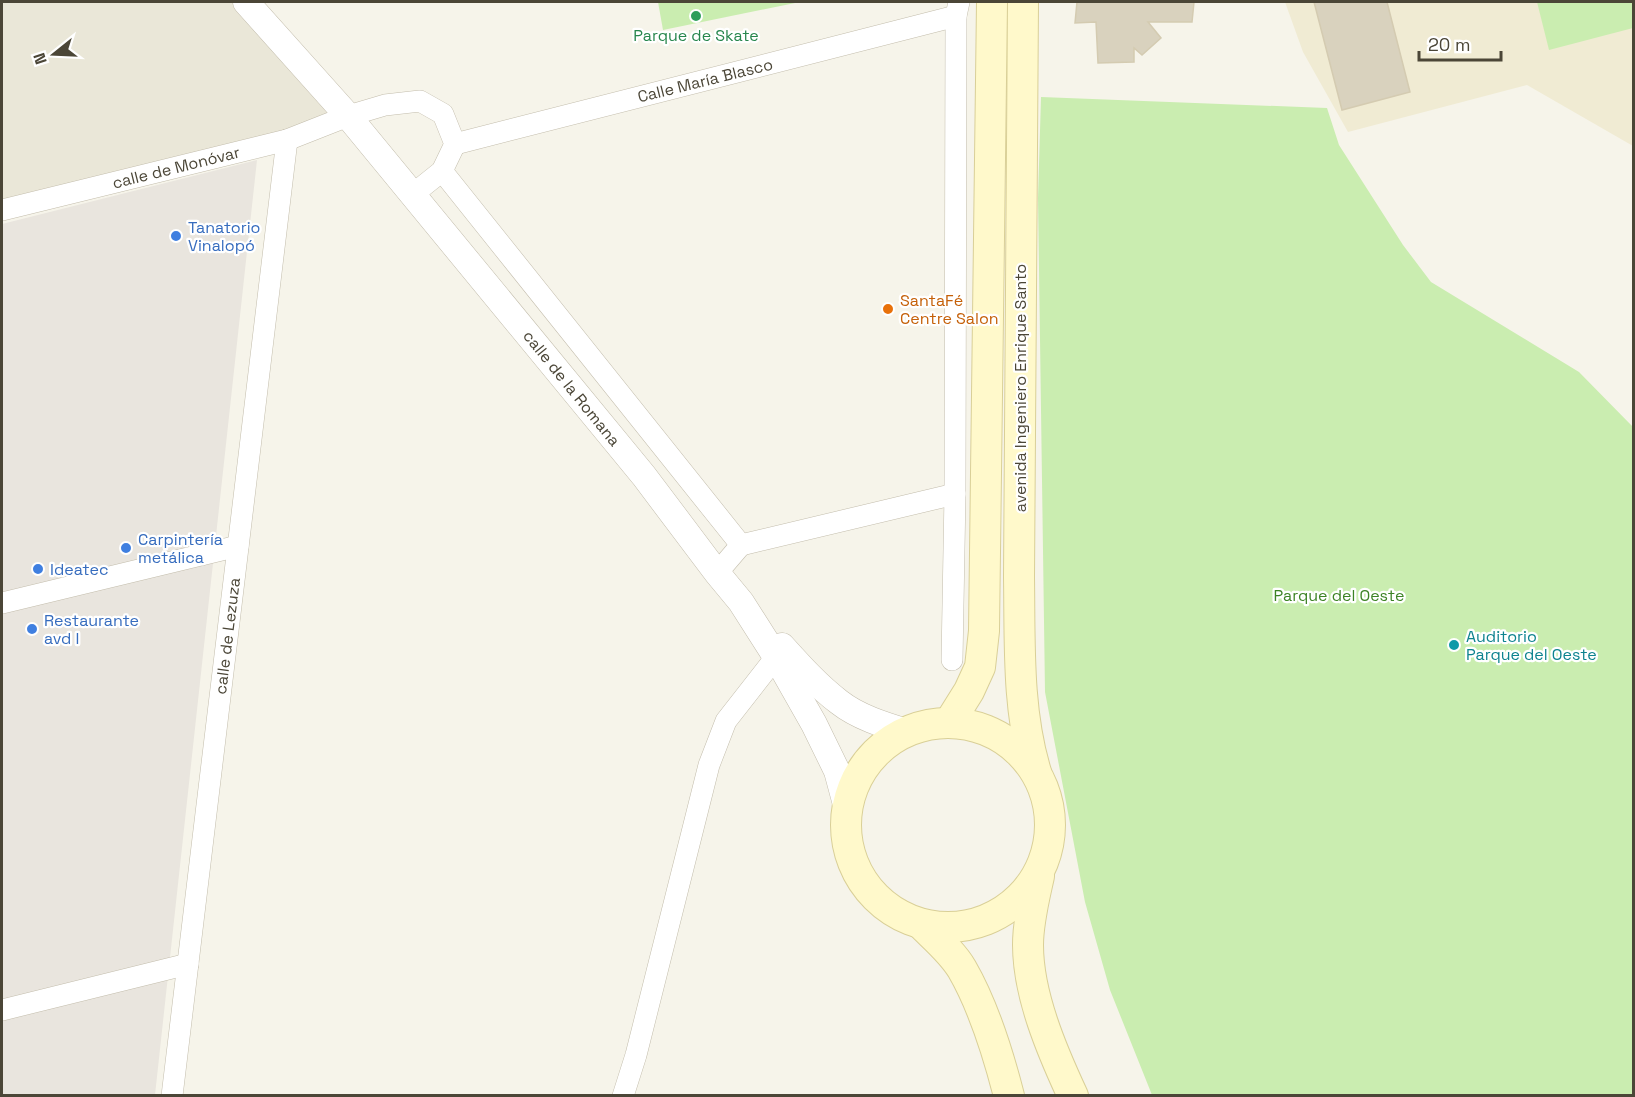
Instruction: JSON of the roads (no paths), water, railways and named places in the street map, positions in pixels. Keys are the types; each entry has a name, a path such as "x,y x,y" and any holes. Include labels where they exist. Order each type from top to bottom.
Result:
{"main road":[{"name":"avenida Ingeniero Enrique Santo","path":"949,723 969,691 980,667 984,631 992,2"},
{"name":"avenida Ingeniero Enrique Santo","path":"1023,2 1020,664 1027,746 1036,772"},
{"path":"1042,866 1030,887 1013,905 992,918 961,927 945,928 921,924 894,912 871,893 854,867 846,838 847,808 854,784 867,762 885,744 907,732 927,725 949,723 974,726 998,736 1019,752 1036,772 1048,802 1050,834 1042,866 1031,910 1029,956 1035,997 1056,1059 1073,1095"},
{"path":"921,924 962,968 986,1022 1009,1095"}],"street":[{"name":"calle de la Romana","path":"246,2 348,116 644,476 741,602 814,724 837,771 847,808"},
{"name":"Calle María Blasco","path":"455,144 957,9"},
{"path":"952,660 957,9"},
{"name":"calle de Monóvar","path":"2,210 286,140 348,116 385,105 420,101 443,114 455,144"},
{"name":"calle de Lezuza","path":"172,1095 286,140"},
{"path":"412,195 442,171 455,144"},
{"path":"442,171 741,544"},
{"path":"717,573 741,544 955,494"},
{"path":"2,603 238,546"},
{"path":"741,602 807,673 840,703 879,723 907,732"},
{"path":"623,1095 639,1043 709,765 726,721 776,657"},
{"path":"2,1010 188,964"}],"place":[{"name":"Parque de Skate","path":"696,16"},
{"name":"Tanatorio Vinalopó","path":"176,236"},
{"name":"SantaFé Centre Salon","path":"888,309"},
{"name":"Carpintería metálica","path":"126,548"},
{"name":"Ideatec","path":"38,569"},
{"name":"Restaurante avd I","path":"32,629"},
{"name":"Auditorio Parque del Oeste","path":"1454,645"}],"park label":[{"name":"Parque del Oeste","path":"1339,595"}]}
